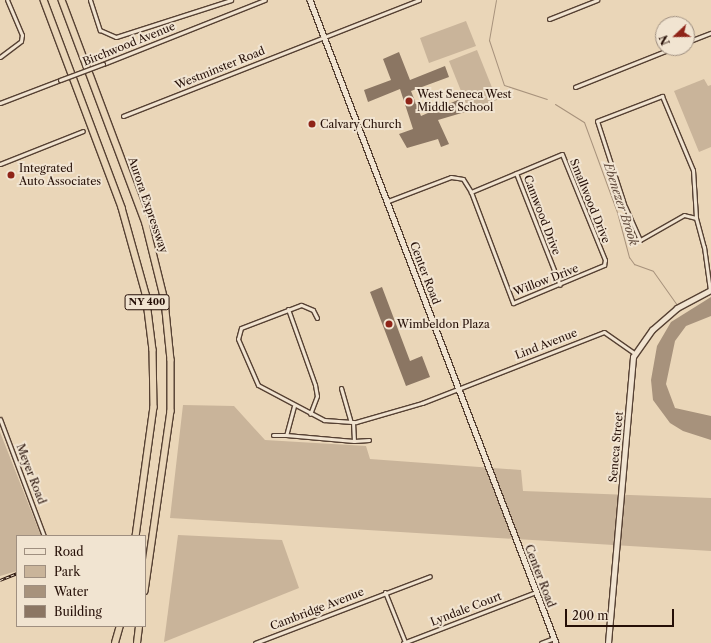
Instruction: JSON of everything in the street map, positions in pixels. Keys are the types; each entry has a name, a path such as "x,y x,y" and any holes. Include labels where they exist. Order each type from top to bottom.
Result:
{"highway":[{"name":"NY 400","path":"44,0 122,208 146,294 153,350 154,407 142,504 136,535"},
{"name":"Aurora Expressway","path":"62,0 146,224 165,301 172,387 169,433 146,585"},
{"path":"115,643 121,627"},
{"path":"119,643 121,627"},
{"path":"137,643 139,627"}],"main road":[{"name":"Center Road","path":"310,0 555,640"},
{"name":"Seneca Street","path":"608,643 635,354 652,330 677,308 711,290"}],"street":[{"path":"0,57 21,41 22,35 7,0"},
{"path":"90,0 100,30 116,37 231,0"},
{"name":"Birchwood Avenue","path":"0,103 265,0"},
{"name":"Westminster Road","path":"123,116 419,0"},
{"path":"549,19 597,0"},
{"path":"695,39 711,33"},
{"path":"575,87 655,55"},
{"path":"696,218 684,215 640,240 623,200 597,121 662,96 694,170 696,218 704,247 711,290"},
{"path":"0,164 83,131"},
{"name":"Smallwood Drive","path":"516,173 562,154 604,260 604,265 597,270"},
{"path":"388,201 451,177 463,179 471,192 516,173"},
{"name":"Camwood Drive","path":"516,173 560,286"},
{"name":"Willow Drive","path":"471,192 513,303 560,286 597,270"},
{"path":"317,318 307,306 301,305 241,328 238,339 258,385 310,414 324,420 352,422 422,403 459,387"},
{"path":"288,309 315,385 317,396 310,414"},
{"name":"Lind Avenue","path":"459,387 604,332 635,354"},
{"path":"341,388 352,422 354,441"},
{"path":"286,435 294,406"},
{"name":"Meyer Road","path":"0,419 44,535"},
{"path":"273,435 354,441 369,440"},
{"name":"Cambridge Avenue","path":"255,643 430,576"},
{"path":"385,592 404,643"},
{"name":"Lyndale Court","path":"404,643 536,592"},
{"path":"541,643 555,640"}],"green space":[{"path":"466,21 476,46 429,63 420,38"},
{"path":"477,50 497,100 469,111 449,61"},
{"path":"704,79 708,86 711,85 711,147 699,152 674,91"},
{"path":"183,405 234,406 265,440 366,446 370,459 521,470 523,491 711,498 711,551 170,518"},
{"path":"0,432 41,535 16,535 16,571 0,576"},
{"path":"178,535 282,540 299,588 164,642"}],"water":[{"path":"711,297 711,316 686,326 675,341 666,384 675,408 711,416 711,440 683,431 670,423 653,400 651,380 657,346 671,322"}],"building":[{"name":"West Seneca West Middle School","path":"399,52 410,80 445,66 449,77 411,91 421,116 460,99 465,112 438,120 449,144 441,147 438,139 407,148 399,134 413,129 400,89 368,102 364,90 391,80 383,59"},
{"name":"Wimbeldon Plaza","path":"382,287 410,361 422,356 430,377 406,386 370,292"}],"waterway":[{"name":"Ebenezer Brook","path":"496,0 489,40 504,85 547,99"},
{"name":"Ebenezer Brook","path":"555,104 584,122 617,212 629,257 634,264 653,271 677,305"}],"railway":[{"path":"0,580 16,573"}],"place":[{"name":"West Seneca West Middle School","path":"409,101"},
{"name":"Calvary Church","path":"312,124"},
{"name":"Integrated Auto Associates","path":"11,175"},
{"name":"Wimbeldon Plaza","path":"389,324"}]}
